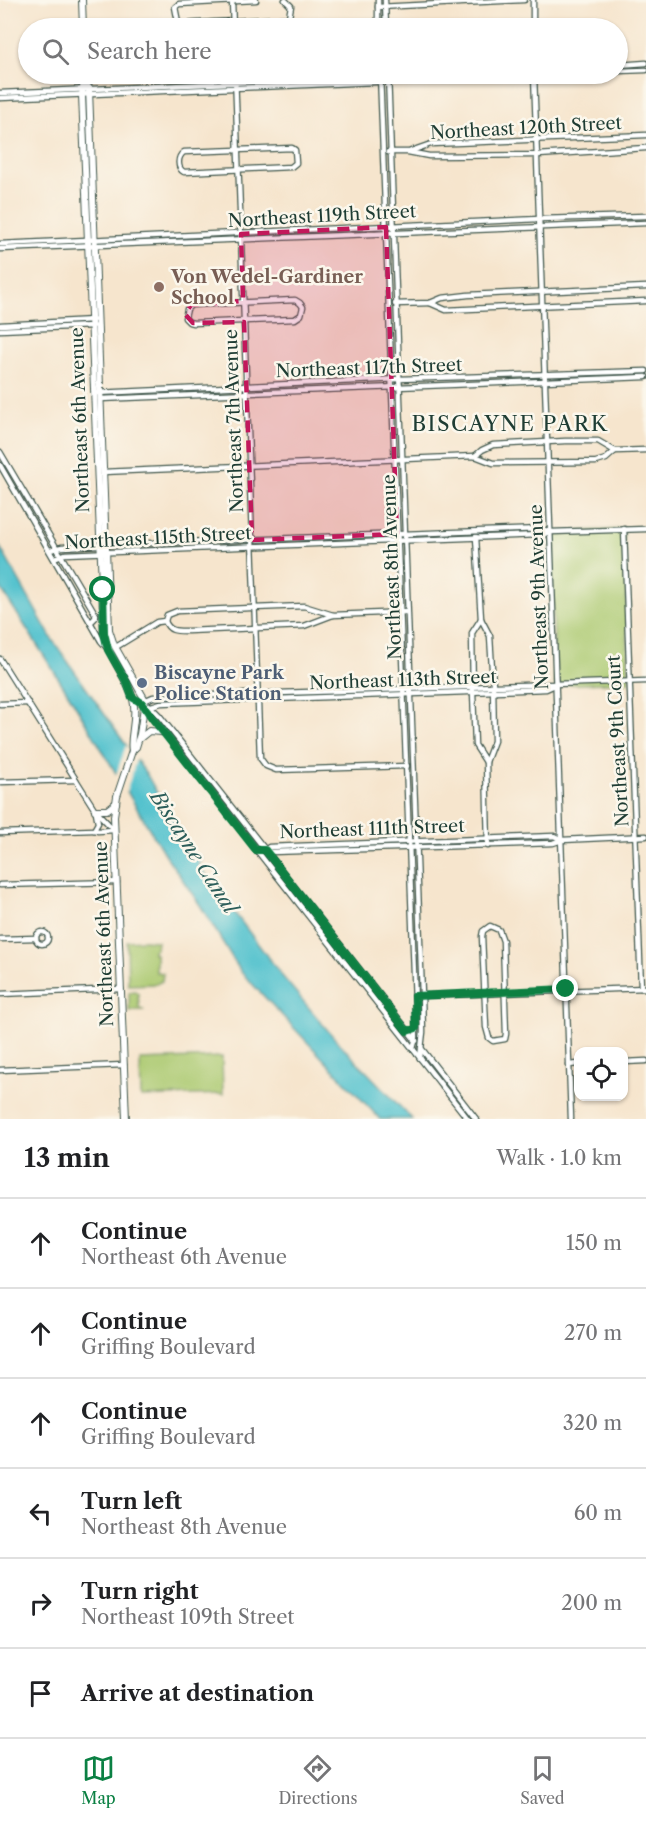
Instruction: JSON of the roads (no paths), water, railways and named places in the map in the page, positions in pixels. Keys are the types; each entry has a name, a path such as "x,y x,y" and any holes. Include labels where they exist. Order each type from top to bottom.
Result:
{"main road":[{"path":"82,0 83,18"},
{"name":"Northeast 6th Avenue","path":"85,84 103,549 104,633 108,649 132,697 135,716 132,751"},
{"name":"Northeast 6th Avenue","path":"103,549 110,635 116,647"},
{"path":"116,647 146,704"},
{"path":"132,697 146,704"},
{"path":"135,716 146,704"},
{"name":"Northeast 6th Avenue","path":"126,1119 114,830 116,802 120,786 132,751 139,739 146,704"},
{"path":"139,739 149,731 162,732"},
{"path":"95,810 107,810 116,802"}],"street":[{"path":"232,0 233,18"},
{"path":"176,18 175,7 179,4 256,0"},
{"path":"285,0 291,6 290,17 286,18"},
{"path":"378,0 378,18"},
{"path":"378,7 385,3 524,0"},
{"path":"533,0 534,18"},
{"path":"385,3 386,18"},
{"path":"628,64 646,63"},
{"path":"628,71 646,70"},
{"path":"0,98 253,84"},
{"name":"Northeast 8th Avenue","path":"380,84 415,996 416,1041 413,1049"},
{"name":"Northeast 8th Avenue","path":"388,84 422,995 420,1058"},
{"name":"Northeast 9th Avenue","path":"535,84 571,1119"},
{"name":"Northeast 7th Avenue","path":"235,85 260,754 266,766 281,770 406,766"},
{"path":"0,93 85,92"},
{"name":"Northeast 120th Street","path":"408,152 431,144 646,135"},
{"path":"292,148 295,150 296,163 291,167 239,171 184,172 180,168 180,156 184,152 238,149 292,148"},
{"name":"Northeast 120th Street","path":"384,152 408,152 429,156 538,155 646,148"},
{"name":"Northeast 119th Street","path":"386,230 394,226 646,216"},
{"name":"Northeast 119th Street","path":"0,249 386,230 395,233 646,223"},
{"name":"Northeast 119th Street","path":"0,244 91,243"},
{"path":"389,304 430,303 442,298 468,295 646,287"},
{"path":"295,300 303,307 301,315 295,319 244,322 194,323 189,322 185,314 186,309 191,305 295,300"},
{"path":"430,303 446,310 646,301"},
{"path":"0,325 94,323"},
{"path":"0,330 94,323"},
{"name":"Northeast 117th Street","path":"97,396 399,379 646,371"},
{"name":"Northeast 117th Street","path":"248,389 646,377"},
{"path":"475,456 493,445 598,441 615,451 646,450"},
{"path":"100,472 401,461 475,456 493,463 596,462 606,459 615,451"},
{"path":"0,452 96,615 91,622"},
{"path":"0,465 101,641 108,649"},
{"name":"Northeast 115th Street","path":"54,558 60,555 103,549 252,540 540,535 550,532 646,528"},
{"name":"Northeast 9th Court","path":"624,529 644,988"},
{"path":"476,535 481,619 490,636 493,688 494,741 486,762 488,846"},
{"name":"Northeast 115th Street","path":"50,550 56,548 252,547 397,538"},
{"path":"333,615 304,606 254,607 177,611 167,615 165,621 169,628 176,630 255,628 307,625 333,615 407,612"},
{"path":"481,619 472,633 473,689 475,745 486,762"},
{"path":"116,647 157,622 165,621"},
{"path":"0,659 95,810 114,830"},
{"name":"Northeast 113th Street","path":"146,704 153,697 493,688 546,689 555,685 646,681"},
{"name":"Northeast 113th Street","path":"146,704 258,696"},
{"path":"0,704 28,703"},
{"path":"159,715 160,707 164,703"},
{"path":"146,704 159,715 476,1119"},
{"path":"146,704 162,732 468,1119"},
{"path":"405,736 412,736"},
{"path":"406,766 413,766"},
{"path":"0,782 76,780"},
{"path":"207,789 213,784"},
{"path":"94,830 98,823 95,810"},
{"path":"0,833 114,830"},
{"name":"Northeast 111th Street","path":"265,850 269,847 554,836 562,840"},
{"name":"Northeast 111th Street","path":"265,850 271,852 488,846 646,836"},
{"path":"256,850 265,850"},
{"path":"0,885 117,882"},
{"path":"289,892 295,888"},
{"path":"493,926 499,930 502,937 505,992 506,1037 497,1041 491,1040 487,1033 484,993 483,933 485,928 493,926"},
{"path":"321,933 327,928"},
{"path":"0,939 36,938"},
{"path":"415,996 644,988"},
{"path":"0,994 121,989"},
{"path":"374,1000 379,995"},
{"path":"407,1031 416,1028"},
{"path":"628,1062 646,1061"},
{"path":"569,1065 574,1064"},
{"path":"0,1070 124,1065"}],"water":[{"path":"0,547 52,639 147,775 192,855 196,859 200,856 202,859 198,864 282,976 336,1040 412,1119 380,1119 241,972 200,905 162,850 71,698 0,587"}],"place":[{"name":"Von Wedel-Gardiner School","path":"159,287"},
{"name":"Biscayne Park Police Station","path":"142,683"}],"district":[{"name":"BISCAYNE PARK","path":"510,424"}],"water label":[{"name":"Biscayne Canal","path":"194,852"}]}
